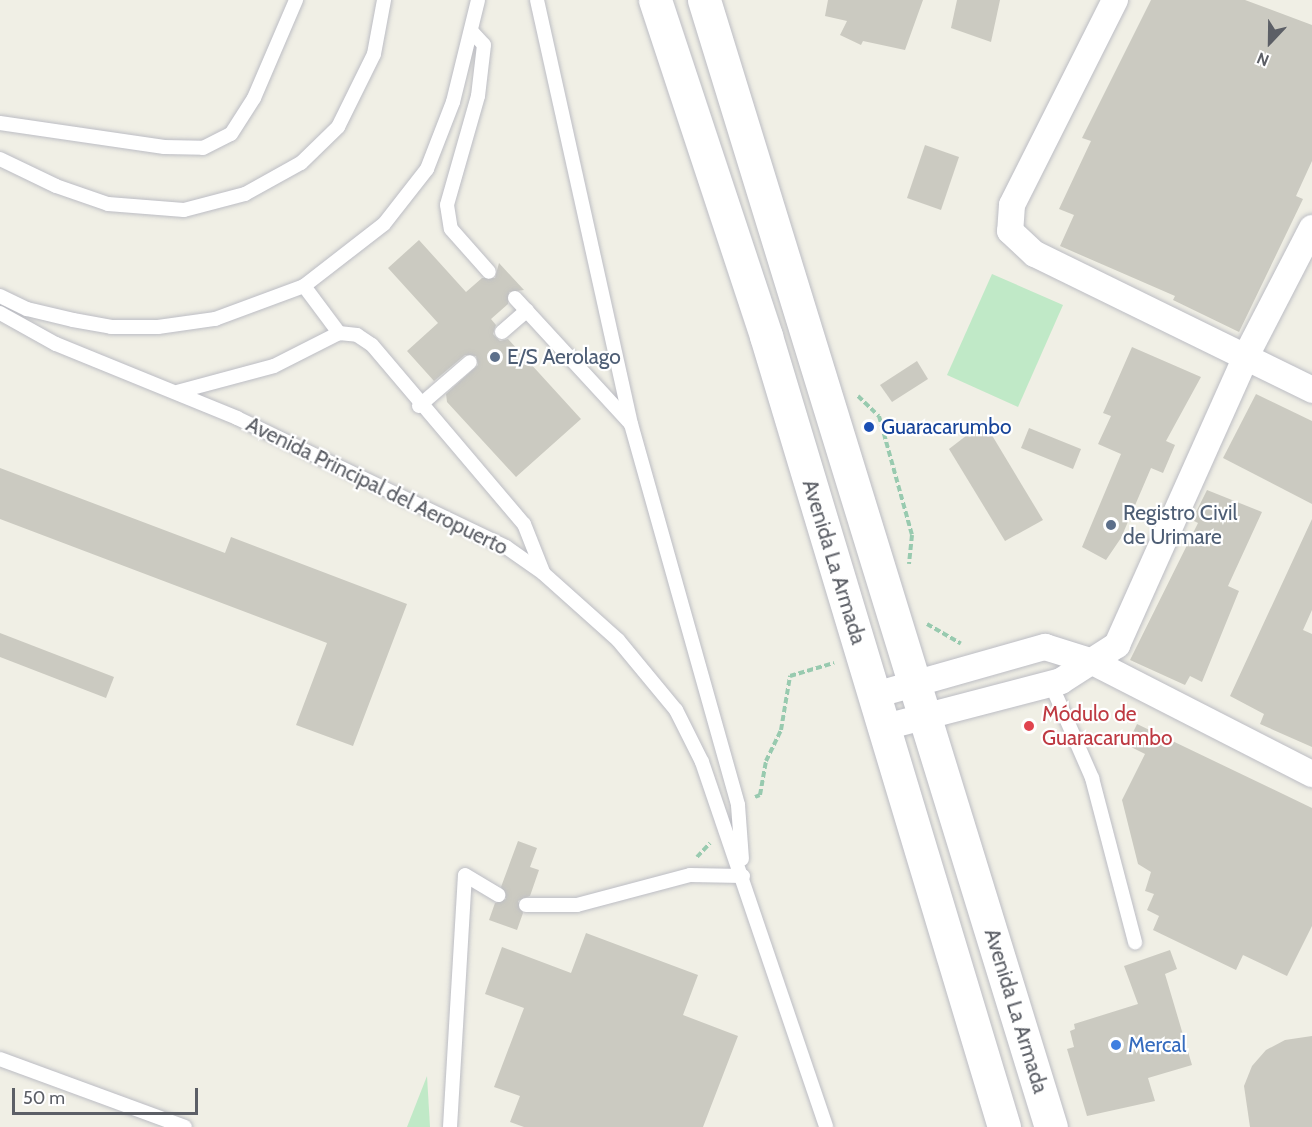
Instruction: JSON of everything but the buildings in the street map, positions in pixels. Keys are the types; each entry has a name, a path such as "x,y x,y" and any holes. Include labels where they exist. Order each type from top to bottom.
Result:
{"main road":[{"name":"Avenida La Armada","path":"655,0 766,336 1004,1127"},
{"name":"Avenida La Armada","path":"704,0 913,629 917,682 1051,1127"}],"street":[{"path":"1115,0 1012,205 1010,231 1035,254 1312,390"},
{"path":"885,727 927,714 1051,684 1093,662 1117,645 1246,356 1312,228"},
{"path":"875,695 1045,647 1093,662 1312,774"}],"lane":[{"path":"0,123 164,147 203,148 231,134 254,98 296,0"},
{"path":"0,159 56,186 108,204 184,210 245,194 301,164 338,127 368,70 384,0"},
{"path":"0,296 73,320 111,327 158,327 235,314 304,286 384,225 427,169 473,33 478,0"},
{"name":"Avenida Principal del Aeropuerto","path":"537,0 632,424 738,805 743,876"},
{"path":"473,33 484,45 478,96 447,205 451,229 489,272"},
{"path":"304,286 339,333"},
{"path":"515,298 632,424"},
{"path":"502,332 527,310"},
{"name":"Avenida Principal del Aeropuerto","path":"0,313 56,344 177,392 439,511 506,547 543,573 618,640 676,710 721,813 826,1127"},
{"path":"177,392 274,366 339,333 357,335 372,345 419,406 524,524 543,573"},
{"path":"419,406 470,362"},
{"path":"1051,684 1092,778 1136,942"},
{"path":"450,1127 465,875 498,895"},
{"path":"526,905 577,904 694,875 743,876"},
{"path":"0,1059 185,1127"}],"path":[{"path":"855,387 858,398 879,416 912,535 909,571"},
{"path":"913,629 936,633"},
{"path":"913,629 936,633 968,646"},
{"path":"738,805 760,795 766,761 781,730 790,676 862,654"},
{"path":"694,875 690,862 709,845 712,817 721,813"}],"green space":[{"path":"992,274 1063,305 1018,407 947,375"},
{"path":"427,1076 430,1127 407,1127"}],"place":[{"name":"E/S Aerolago","path":"495,357"},
{"name":"Guaracarumbo","path":"869,427"},
{"name":"Registro Civil de Urimare","path":"1111,525"},
{"name":"Módulo de Guaracarumbo","path":"1029,726"},
{"name":"Mercal","path":"1116,1045"}]}
